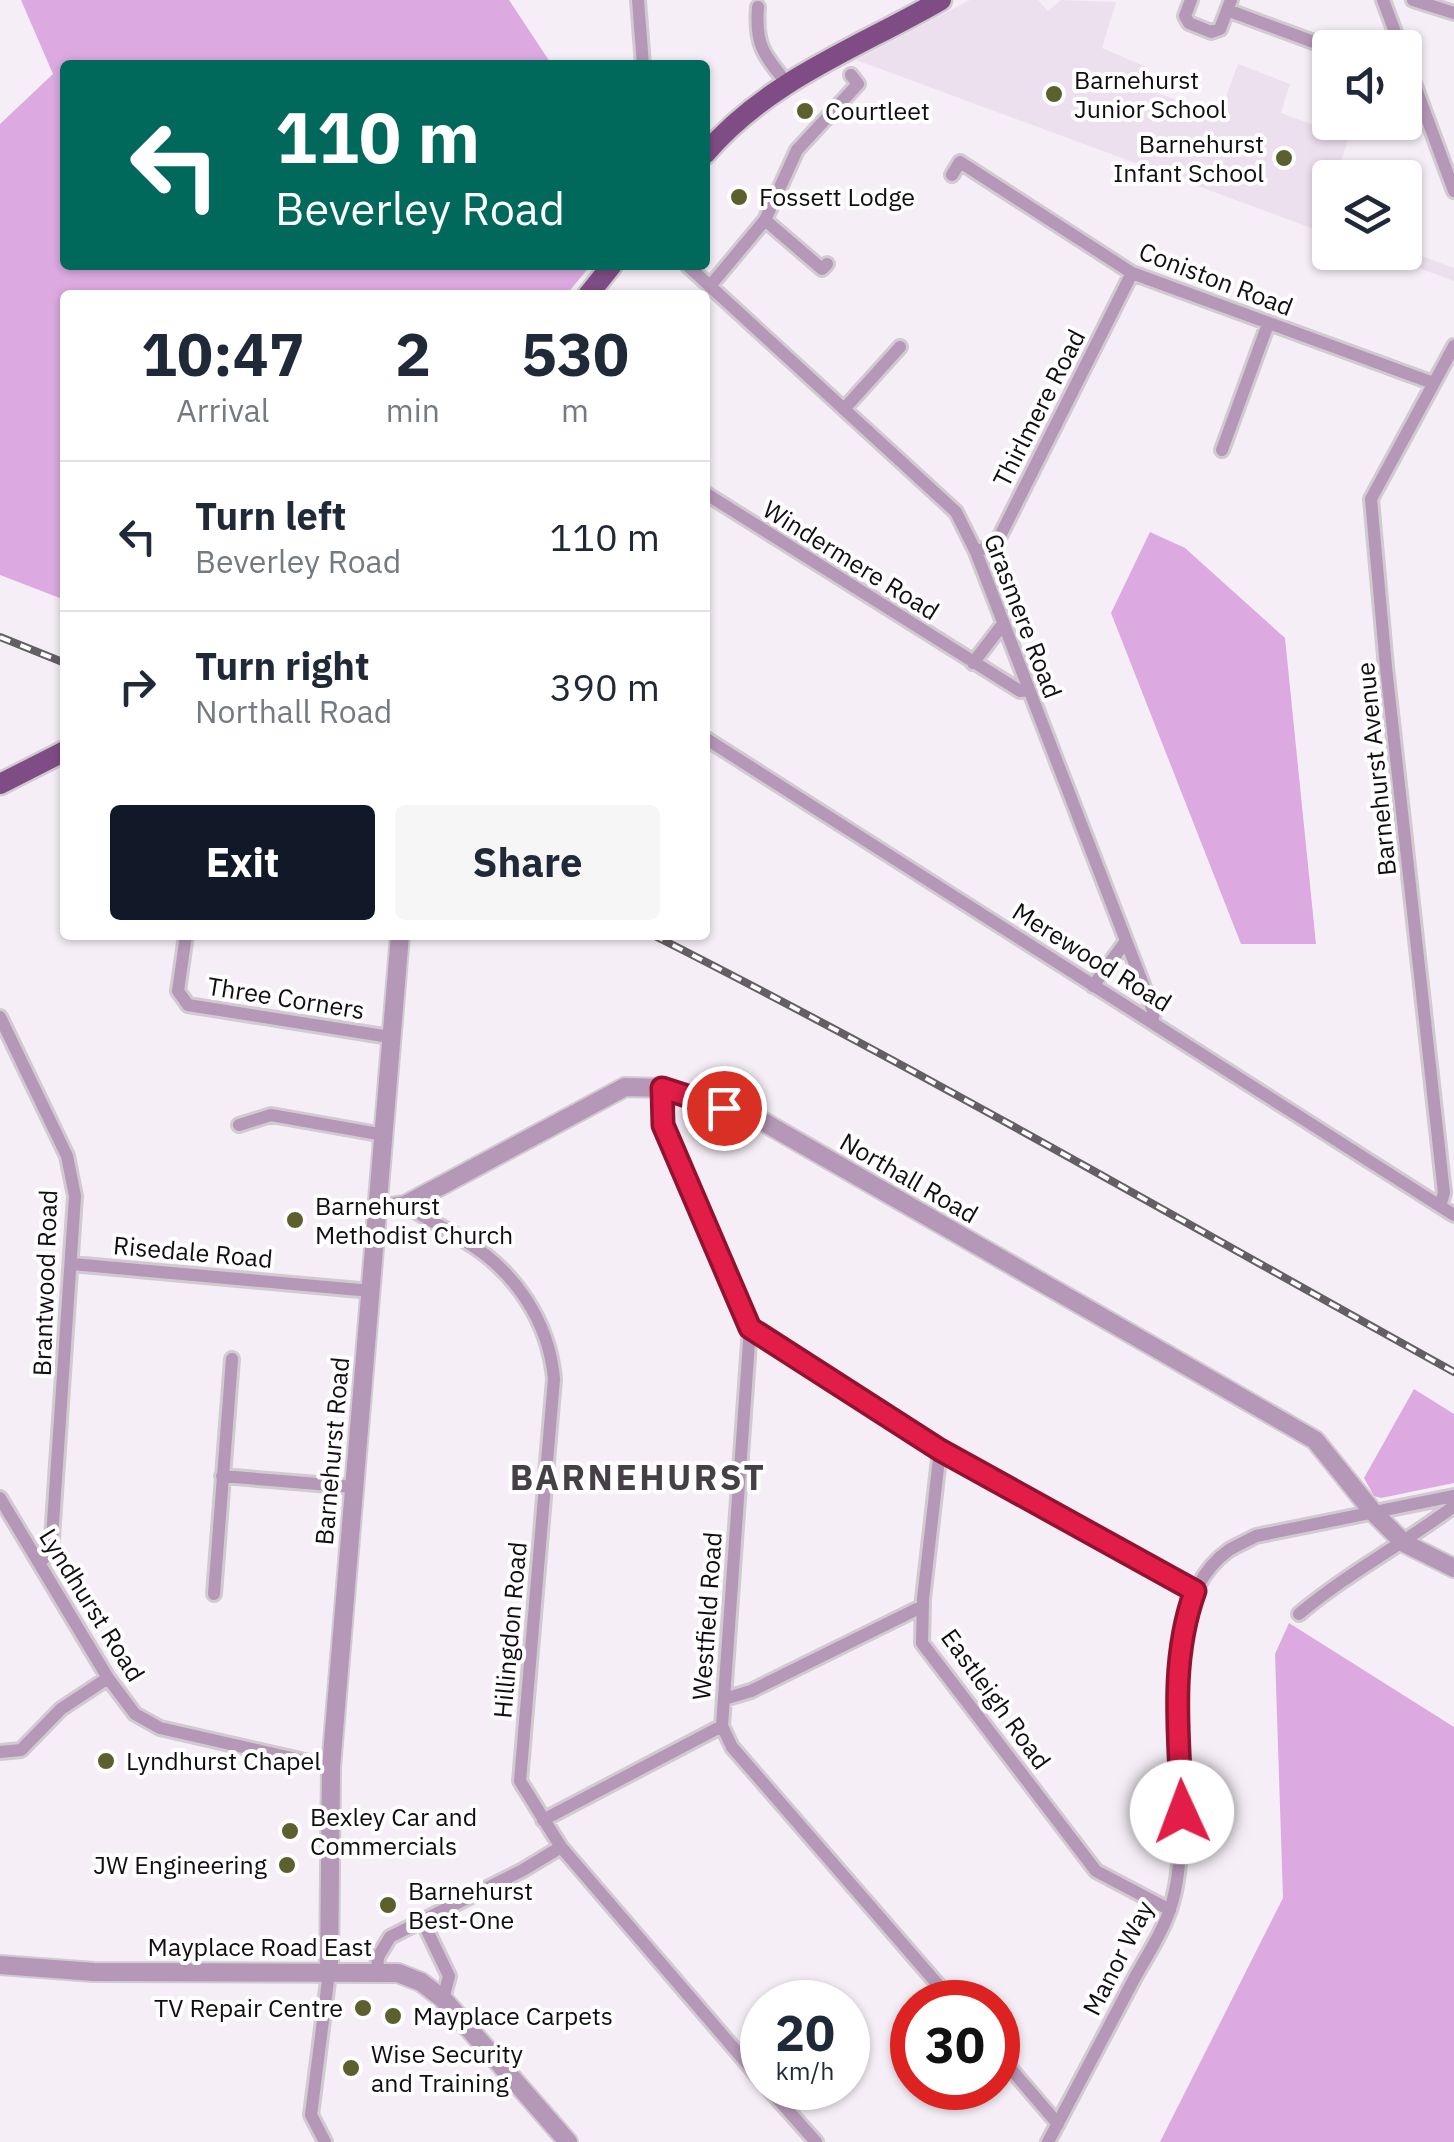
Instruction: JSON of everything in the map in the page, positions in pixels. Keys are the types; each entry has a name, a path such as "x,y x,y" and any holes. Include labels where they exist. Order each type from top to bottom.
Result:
{"main road":[{"path":"710,149 749,110 786,82 941,0"},
{"path":"592,290 608,270"},
{"path":"0,784 60,753"}],"street":[{"path":"638,0 644,60"},
{"path":"1191,0 1185,16 1188,23 1212,32 1220,29 1229,5 1312,40"},
{"path":"1384,0 1395,30"},
{"path":"1412,0 1454,14"},
{"path":"758,7 756,33 763,54 786,82"},
{"path":"710,286 765,220 797,150 858,78"},
{"path":"1422,106 1454,191"},
{"name":"Coniston Road","path":"952,175 960,162 1132,273 1433,383"},
{"path":"765,220 822,269 827,264"},
{"name":"Grasmere Road","path":"692,270 956,512 976,552 1154,1014 1152,1022"},
{"name":"Thirlmere Road","path":"976,552 993,545 1000,536 1132,273"},
{"path":"1222,450 1268,324"},
{"name":"Barnehurst Avenue","path":"1440,1206 1444,1193 1437,1110 1386,667 1372,499 1454,346"},
{"path":"844,409 900,347"},
{"name":"Windermere Road","path":"710,496 973,663 1020,691 1028,690"},
{"path":"973,663 1003,624"},
{"name":"Merewood Road","path":"710,741 1454,1215"},
{"name":"Three Corners","path":"185,940 178,991 188,1004 390,1037"},
{"name":"Barnehurst Road","path":"329,1972 331,1767 400,940"},
{"path":"1093,986 1126,942"},
{"name":"Brantwood Road","path":"0,1017 67,1156 75,1196 50,1553 40,1562"},
{"name":"Northall Road","path":"378,1209 405,1205 609,1093 640,1085 662,1088 755,1117 1314,1440 1404,1543 1454,1568"},
{"path":"662,1088 663,1125 750,1328 940,1450 1195,1591"},
{"path":"239,1125 271,1115 384,1135"},
{"name":"Hillingdon Road","path":"405,1205 500,1266 525,1296 544,1332 552,1359 554,1379 520,1781 561,1848"},
{"name":"Risedale Road","path":"72,1264 371,1290"},
{"name":"Westfield Road","path":"750,1328 722,1726 732,1746 934,1980"},
{"path":"214,1594 232,1359"},
{"name":"Eastleigh Road","path":"940,1450 922,1606 922,1643 1096,1871 1170,1910"},
{"path":"222,1476 354,1487"},
{"name":"Manor Way","path":"1048,2142 1170,1910 1182,1844 1180,1641 1195,1591 1206,1573 1228,1550 1256,1536 1454,1496"},
{"name":"Lyndhurst Road","path":"0,1498 108,1678 135,1714 160,1728 331,1767"},
{"path":"1299,1614 1339,1581 1404,1543 1454,1506"},
{"path":"724,1699 751,1690 922,1606"},
{"path":"0,1752 21,1750 61,1709 108,1678"},
{"path":"543,1820 722,1726"},
{"path":"377,1972 382,1945 390,1937 561,1848 740,2056"},
{"path":"422,1922 449,1976 443,2000"},
{"name":"Mayplace Road East","path":"0,1965 94,1972 398,1973 421,1982 443,2000 568,2142"},
{"path":"325,2142 311,2115 329,1972"},
{"path":"1020,2080 1058,2124"},
{"path":"788,2110 816,2142"}],"shaded area":[{"path":"21,0 509,0 549,60 60,60 60,270 587,270 570,290 60,290 60,598 0,575 0,124 53,74"},
{"name":"Barnehurst Junior School","path":"970,0 1038,0 1048,11 1061,0 1116,2 1102,48 1149,68 1143,88 1219,115 1238,64 1290,84 1281,113 1312,124 1312,140 1348,140 1341,160 1312,160 1312,228 856,60"},
{"path":"1422,256 1454,268 1454,281 1422,269"},
{"path":"1150,532 1185,548 1285,638 1316,944 1241,944 1111,613"},
{"path":"1414,1389 1454,1414 1454,1483 1381,1498 1374,1496 1364,1478"},
{"path":"1289,1623 1454,1727 1454,2142 1160,2142 1283,1898 1275,1654"}],"railway":[{"path":"0,637 60,661"},
{"path":"663,940 956,1095 1454,1372"}],"place":[{"name":"Barnehurst Junior School","path":"1054,94"},
{"name":"Courtleet","path":"805,111"},
{"name":"Barnehurst Infant School","path":"1284,158"},
{"name":"Fossett Lodge","path":"739,197"},
{"name":"Barnehurst Methodist Church","path":"295,1220"},
{"name":"Lyndhurst Chapel","path":"106,1761"},
{"name":"Bexley Car and Commercials","path":"290,1831"},
{"name":"JW Engineering","path":"287,1865"},
{"name":"Barnehurst Best-One","path":"388,1905"},
{"name":"TV Repair Centre","path":"363,2008"},
{"name":"Mayplace Carpets","path":"393,2016"},
{"name":"Wise Security and Training","path":"351,2068"}],"district":[{"name":"BARNEHURST","path":"638,1478"}],"route":[{"path":"724,1108 662,1088 663,1125 750,1328 940,1450 1195,1591 1180,1641 1182,1812"}]}
